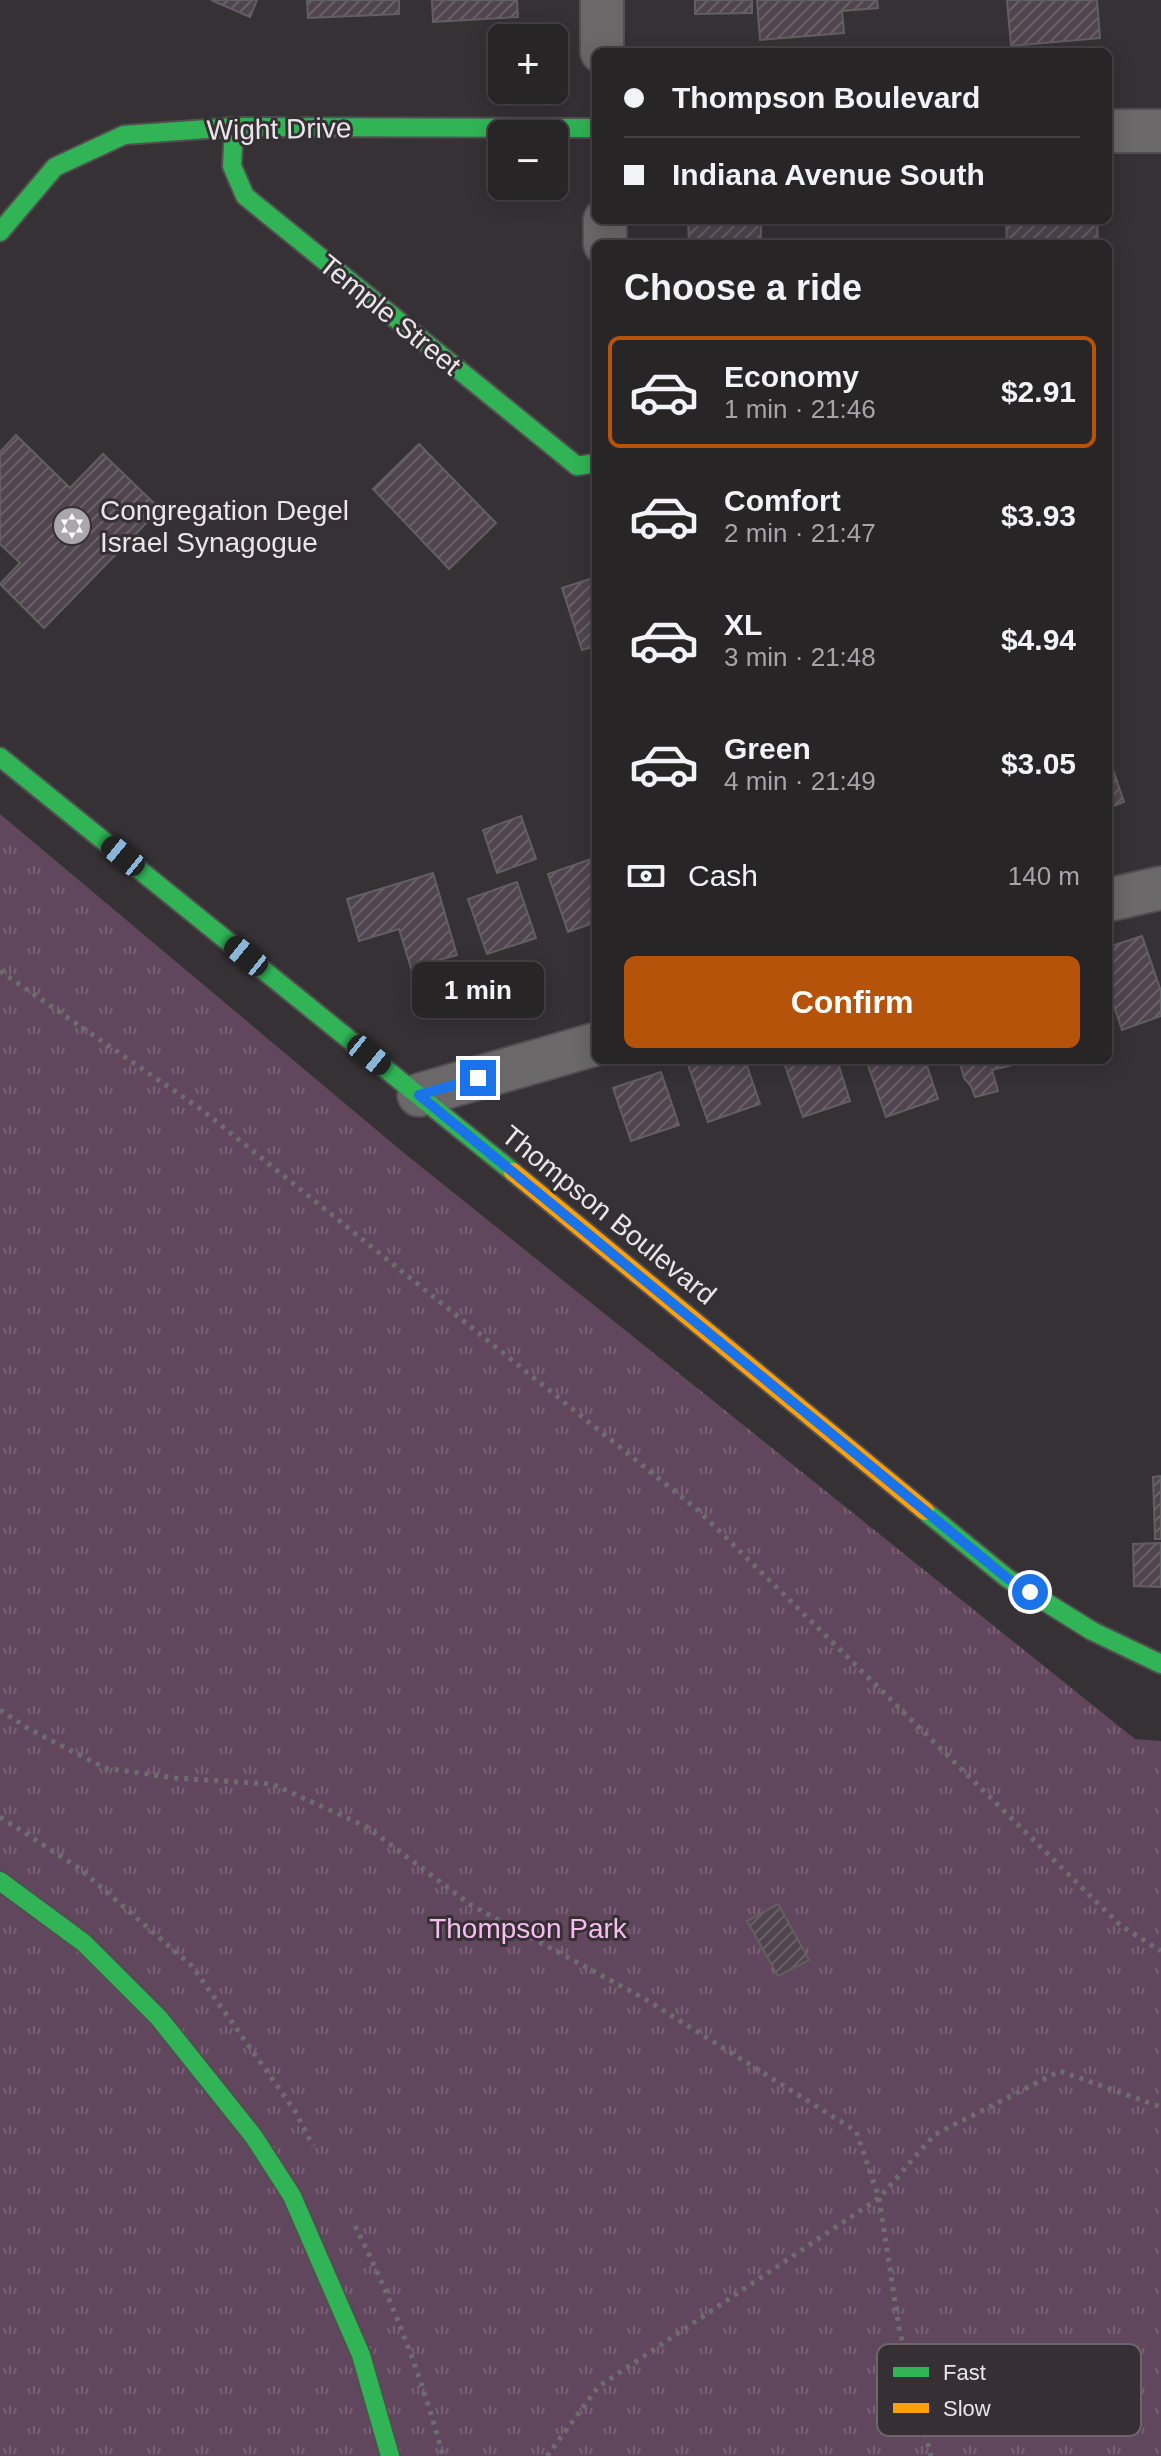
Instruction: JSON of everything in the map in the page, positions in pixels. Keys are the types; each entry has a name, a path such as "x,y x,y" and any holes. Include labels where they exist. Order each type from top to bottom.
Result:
{"street":[{"path":"602,0 602,48"},
{"name":"Wight Drive","path":"0,232 55,167 124,135 234,127 592,128"},
{"name":"Temple Street","path":"234,127 232,166 245,196 577,466 592,464"},
{"path":"1112,131 1161,131"},
{"name":"Thompson Boulevard","path":"0,757 419,1095 1007,1578 1092,1631 1161,1664"},
{"path":"1112,899 1161,888"},
{"path":"419,1095 592,1045"},
{"path":"0,1881 84,1943 159,2018 254,2137 292,2196 361,2355 390,2456"}],"path":[{"path":"0,971 202,1110 699,1511 1120,1925 1161,1951"},
{"path":"0,1710 29,1729 105,1768 175,1778 272,1784 367,1827 471,1905 645,1999 856,2131 879,2198 903,2344"},
{"path":"547,2456 598,2387 879,2198 934,2135 1060,2071 1161,2107"},
{"path":"926,2436 931,2456"}],"green space":[{"name":"Thompson Park","path":"0,814 404,1153 1135,1739 1161,1741 1161,2456 0,2456"}],"building":[{"path":"211,0 257,0 250,17"},
{"path":"307,0 399,0 399,14 308,18"},
{"path":"432,0 517,0 518,17 433,22"},
{"path":"695,0 752,0 752,13 695,14"},
{"path":"757,0 877,0 878,8 842,11 844,33 760,40"},
{"path":"1007,0 1097,0 1100,38 1011,46"},
{"path":"688,224 761,224 761,240 689,240"},
{"path":"1006,224 1097,224 1098,240 1007,240"},
{"name":"Congregation Degel Israel Synagogue","path":"16,435 70,488 103,454 160,509 44,628 0,584 20,563 0,544 0,452"},
{"path":"419,444 496,523 449,569 373,489"},
{"path":"592,578 592,647 582,650 562,588"},
{"path":"1112,767 1124,802 1112,806"},
{"path":"521,816 536,859 497,873 483,830"},
{"path":"592,859 592,923 568,932 548,874"},
{"path":"433,873 457,955 411,968 399,929 359,941 347,899"},
{"path":"517,882 536,938 487,954 468,899"},
{"path":"1142,936 1161,991 1161,1016 1122,1030 1112,1000 1112,946"},
{"path":"746,1064 760,1104 708,1122 688,1065"},
{"path":"784,1064 838,1064 850,1101 803,1117"},
{"path":"867,1064 926,1064 938,1099 886,1117"},
{"path":"960,1064 1017,1064 992,1070 998,1091 975,1097"},
{"path":"661,1072 679,1125 631,1141 613,1088"},
{"path":"1161,1476 1161,1539 1155,1539 1153,1477"},
{"path":"1161,1543 1161,1587 1134,1586 1133,1544"},
{"path":"778,1904 809,1960 778,1976 747,1921"}],"traffic: fast":[{"path":"234,127 232,166 245,196 577,466 592,464"},
{"path":"0,232 55,167 124,135 234,127 592,128"},
{"path":"0,757 513,1172"},
{"path":"925,1511 1007,1578 1092,1631 1161,1664"},
{"path":"0,1881 84,1943 159,2018 254,2137 292,2196 361,2355 390,2456"}],"traffic: slow":[{"path":"513,1172 925,1511"}],"place":[{"name":"Congregation Degel Israel Synagogue","path":"72,526"}],"route":[{"path":"478,1078 419,1095 1007,1578 1030,1592"}]}
